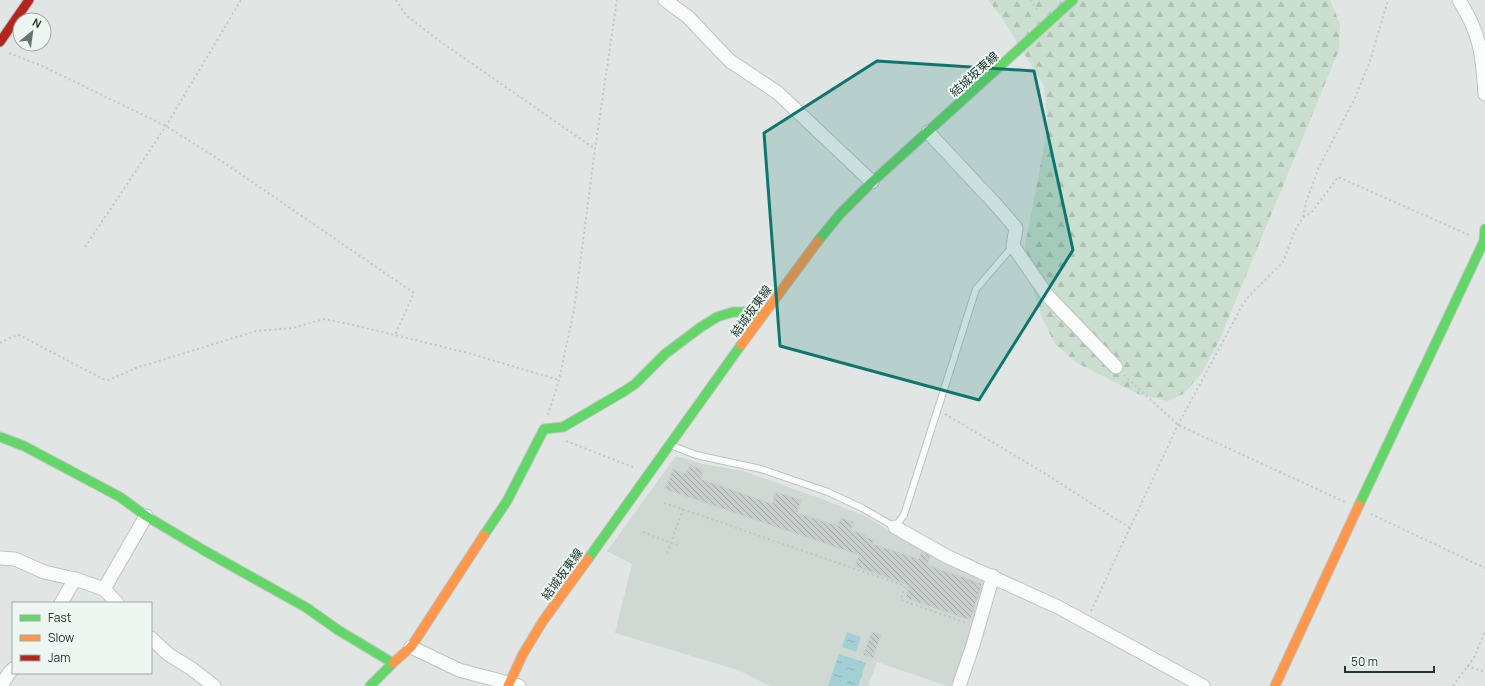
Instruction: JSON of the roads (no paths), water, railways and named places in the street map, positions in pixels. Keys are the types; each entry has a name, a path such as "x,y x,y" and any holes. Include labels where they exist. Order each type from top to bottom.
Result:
{"street":[{"path":"0,42 29,0"},
{"path":"666,0 688,18 730,61 778,93 872,182"},
{"name":"結城坂東線","path":"512,685 523,654 543,621 650,474 761,317 840,214 872,182 1073,0"},
{"path":"1459,0 1473,25 1482,53 1485,94"},
{"path":"928,132 1016,228 1013,246 1047,295 1116,367"},
{"path":"1275,686 1357,508 1484,241 1485,229"},
{"path":"370,686 411,647 507,501 544,429 563,427 623,392 635,384 665,354 717,317 733,312 749,312 761,317"},
{"path":"0,437 24,446 120,497 146,516 307,608 338,630 393,663"},
{"path":"104,588 146,516"},
{"path":"896,527 946,556 993,576 1086,621 1203,686"},
{"path":"0,558 15,559 44,572 75,579 104,588 117,602"},
{"path":"959,686 973,646 993,576"},
{"path":"62,602 75,579"},
{"path":"152,639 168,654 192,668 214,686"},
{"path":"411,647 459,670 512,685"},
{"path":"1,686 8,673 12,670"}],"lane":[{"path":"670,445 696,455 761,470 828,492 862,508 896,527 904,515 976,289 1013,246"}],"water":[{"path":"847,632 861,637 856,652 842,647"},
{"path":"839,654 866,663 858,686 828,686"}]}
